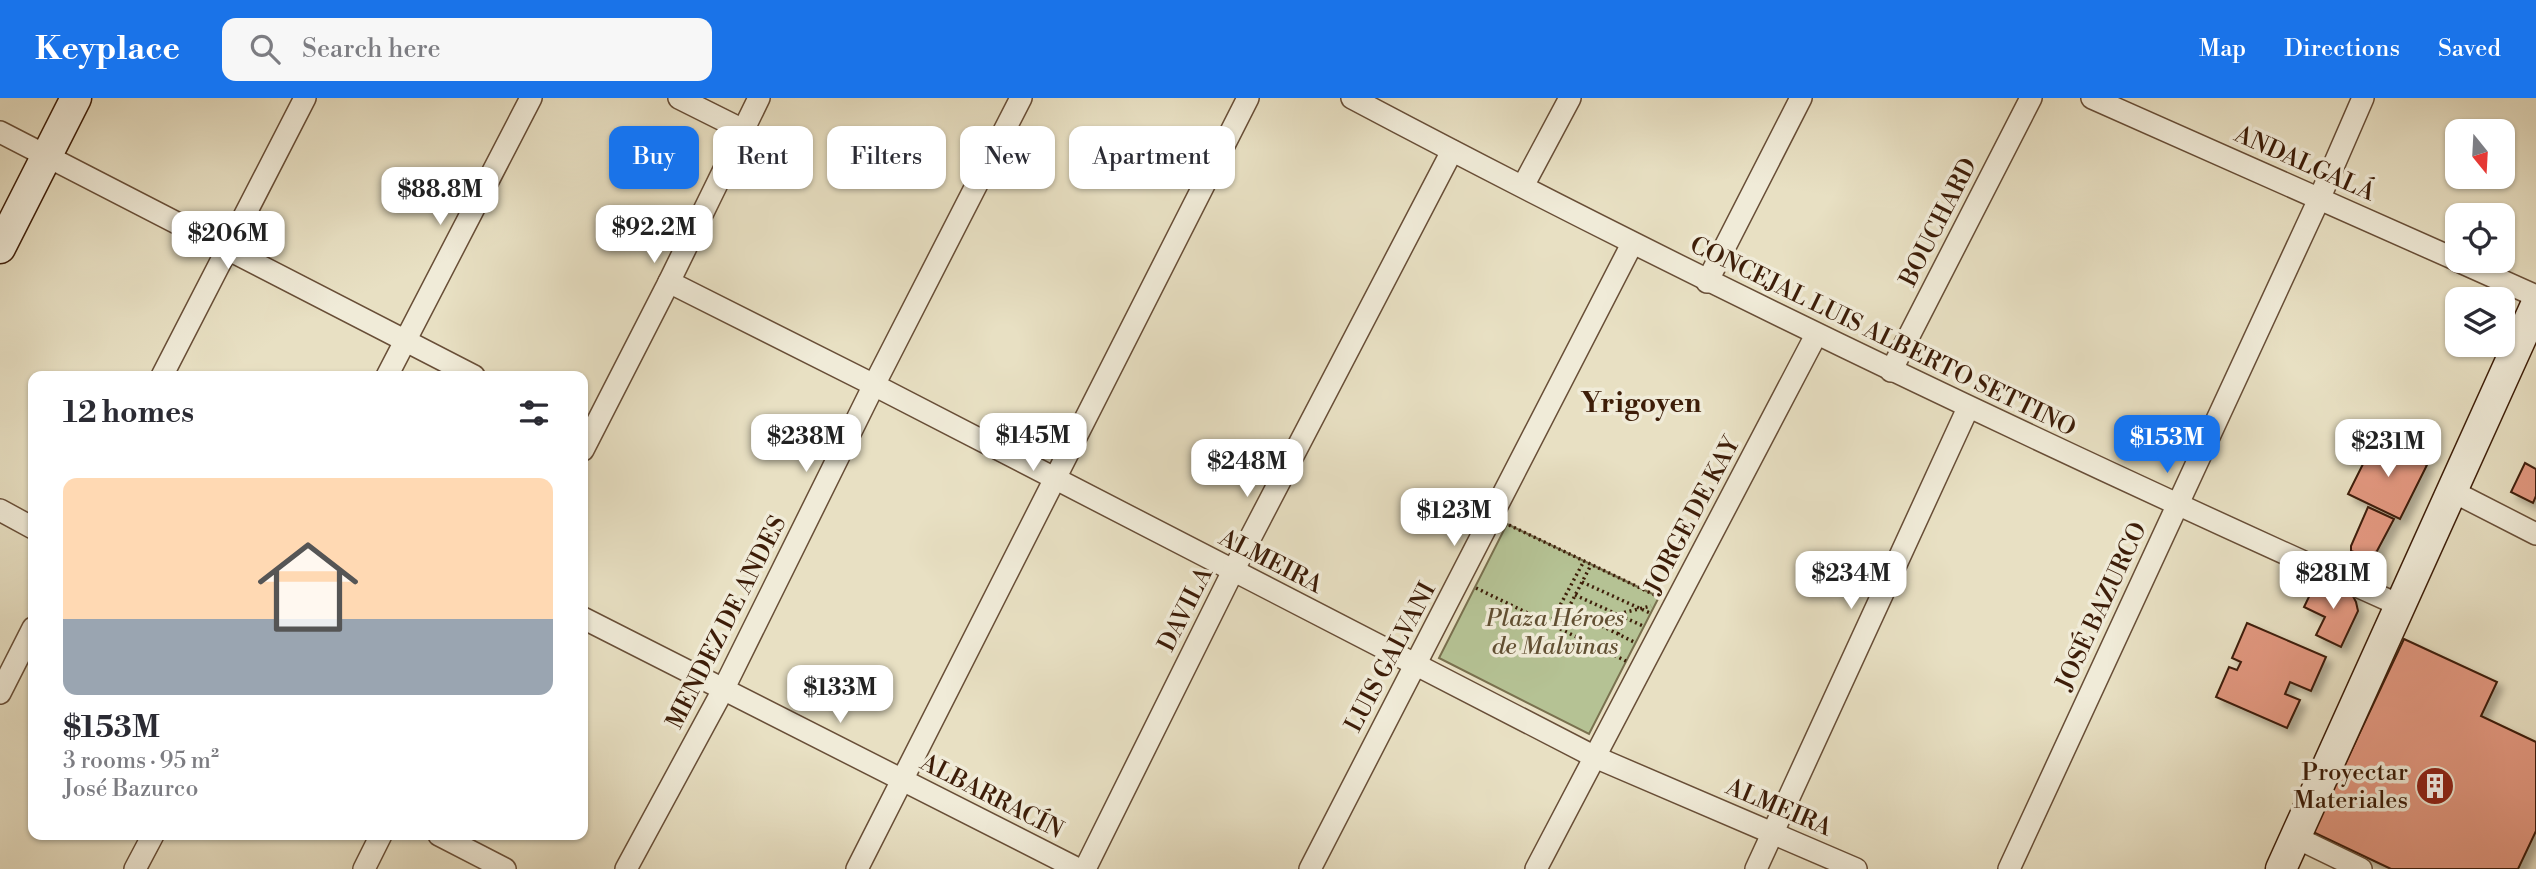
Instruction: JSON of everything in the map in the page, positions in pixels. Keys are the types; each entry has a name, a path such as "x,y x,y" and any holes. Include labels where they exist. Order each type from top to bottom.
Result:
{"main road":[{"path":"0,248 76,98"},
{"path":"2281,869 2536,305"}],"street":[{"path":"165,371 305,98"},
{"path":"389,371 531,98"},
{"path":"679,98 735,126"},
{"path":"745,126 760,98"},
{"name":"MENDEZ DE ANDES","path":"626,869 723,690 874,385 1021,98"},
{"path":"857,869 1248,98"},
{"name":"CONCEJAL LUIS ALBERTO SETTINO","path":"1352,98 1632,244 1816,335 2176,505 2399,605"},
{"path":"1523,186 1570,98"},
{"path":"1707,282 1801,98"},
{"name":"BOUCHARD","path":"1891,371 2031,98"},
{"name":"ANDALGALÁ","path":"2092,98 2445,254"},
{"name":"JOSÉ BAZURCO","path":"2009,869 2320,197 2363,98"},
{"path":"0,132 464,371"},
{"name":"DAVILA","path":"1084,869 1233,571 1452,151"},
{"path":"588,433 669,282 714,189"},
{"name":"LUIS GALVANI","path":"1310,869 1632,244"},
{"name":"ANDALGALÁ","path":"2486,273 2536,296"},
{"name":"ALMEIRA","path":"669,282 1595,757 1856,869"},
{"name":"JORGE DE KAY","path":"1536,869 1816,335"},
{"path":"1756,869 1968,408"},
{"path":"2452,491 2536,534"},
{"path":"0,510 28,525"},
{"name":"ALBARRACÍN","path":"588,621 1078,869"},
{"path":"0,693 28,638"},
{"path":"2295,837 2361,869"},
{"path":"135,869 150,840"},
{"path":"364,869 378,840"},
{"path":"449,840 505,869"}],"path":[{"path":"1493,518 1591,565 1660,630"},
{"path":"1550,624 1584,561"},
{"path":"1558,628 1591,565"},
{"path":"1460,581 1558,628 1660,630"},
{"path":"1582,582 1641,608 1660,630"},
{"path":"1575,595 1660,630"},
{"path":"1641,608 1660,630"},
{"path":"1558,628 1641,608"},
{"path":"1618,634 1626,618"},
{"path":"1590,621 1618,634 1660,630"}],"green space":[{"name":"Plaza Héroes de Malvinas","path":"1507,524 1659,597 1589,734 1439,658"}],"building":[{"path":"2375,440 2427,465 2400,519 2348,494"},
{"path":"2525,463 2536,469 2536,496 2533,503 2511,492"},
{"path":"2368,507 2394,519 2377,551 2367,557 2351,551 2351,546"},
{"path":"2318,578 2352,594 2356,602 2358,611 2341,647 2316,635 2325,617 2304,607"},
{"path":"2247,623 2326,657 2311,691 2290,682 2285,694 2300,700 2287,728 2216,697 2229,667 2237,670 2241,662 2232,658"},
{"name":"Proyectar Materiales","path":"2404,639 2497,682 2481,716 2536,742 2536,831 2518,869 2391,869 2313,832"}],"place":[{"name":"Proyectar Materiales","path":"2435,786"}],"district":[{"name":"Yrigoyen","path":"1641,402"}]}
